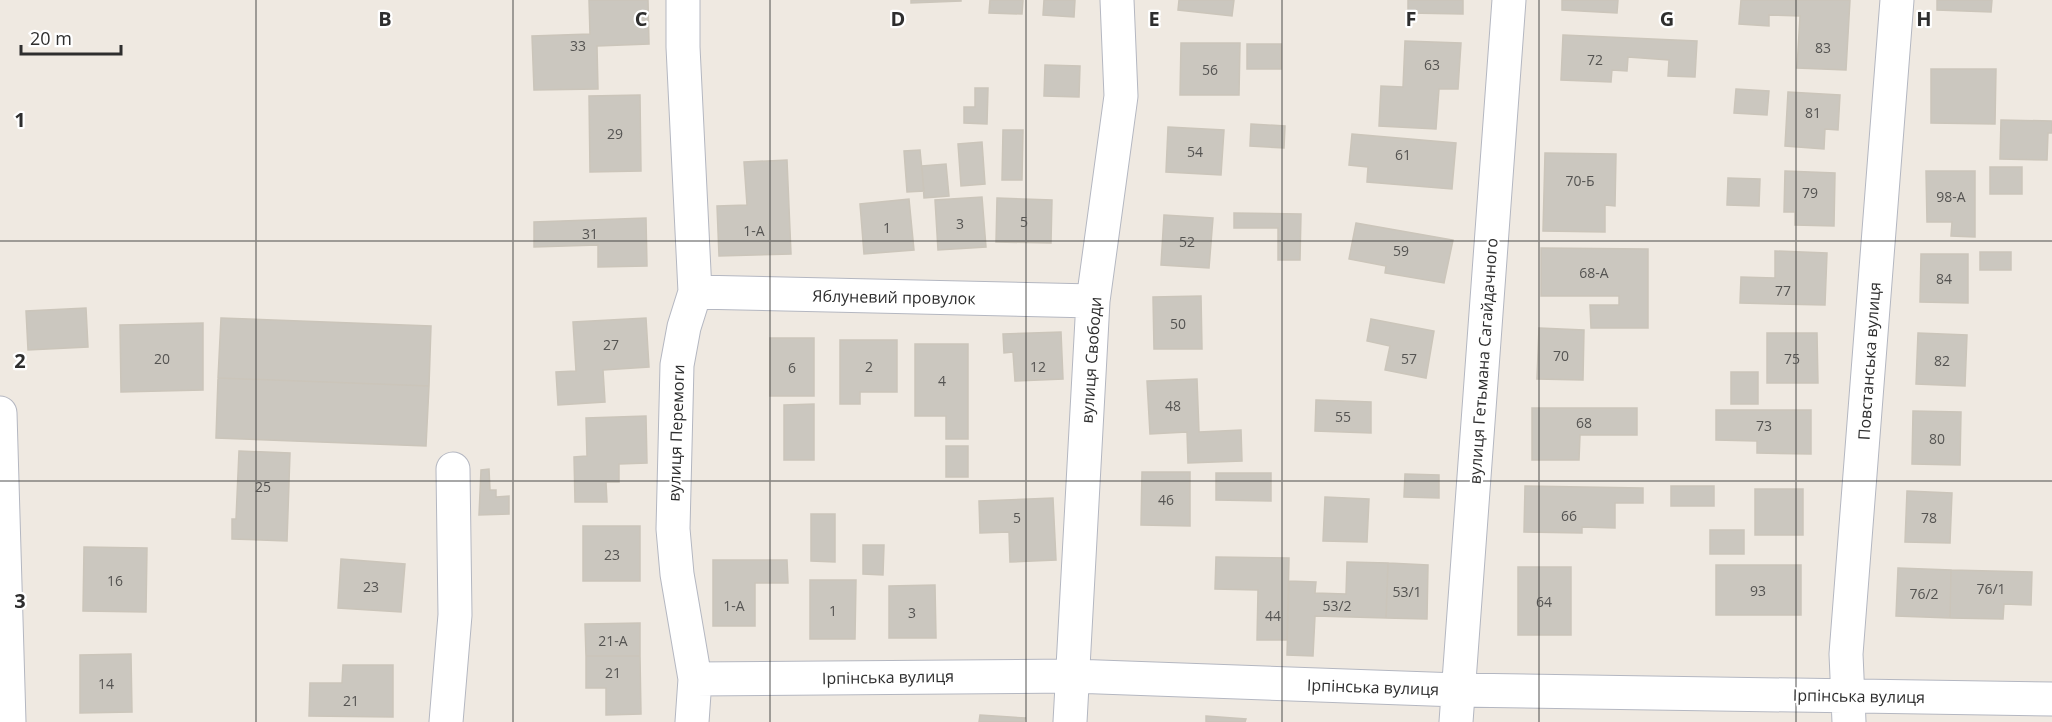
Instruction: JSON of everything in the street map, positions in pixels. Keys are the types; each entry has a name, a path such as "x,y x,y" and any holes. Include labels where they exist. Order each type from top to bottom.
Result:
{"street":[{"name":"вулиця Перемоги","path":"684,0 683,47 696,292 684,327 677,365 673,529 677,574 695,679 692,722"},
{"name":"вулиця Свободи","path":"1070,722 1094,301 1121,96 1117,0"},
{"name":"вулиця Гетьмана Сагайдачного","path":"1456,722 1509,0"},
{"name":"Повстанська вулиця","path":"1849,709 1846,654 1897,0"},
{"name":"Яблуневий провулок","path":"696,292 1094,301"},
{"path":"0,413 9,722"},
{"path":"446,722 455,615 453,469"},
{"name":"Ірпінська вулиця","path":"695,679 1072,676 1458,690 1849,709 2052,699"}],"building":[{"path":"589,0 648,0 649,44 597,46 598,89 534,90 532,36 590,34"},
{"path":"911,0 961,0 961,1 911,3"},
{"path":"990,0 1023,0 1022,14 989,13"},
{"path":"1044,0 1075,0 1074,17 1043,15"},
{"path":"1179,0 1234,0 1232,16 1178,10"},
{"path":"1408,0 1463,0 1463,14 1408,13"},
{"path":"1562,0 1618,0 1617,13 1562,10"},
{"path":"1741,0 1850,0 1846,70 1797,68 1800,16 1769,15 1769,26 1739,24"},
{"path":"1937,0 1992,0 1991,12 1937,10"},
{"path":"1563,35 1697,41 1695,77 1668,76 1669,60 1628,57 1627,71 1612,70 1611,82 1561,80"},
{"path":"1405,41 1461,43 1458,89 1439,89 1436,129 1379,126 1381,86 1403,87"},
{"path":"1181,43 1240,43 1239,95 1180,95"},
{"path":"1247,44 1281,44 1281,69 1247,69"},
{"path":"1045,65 1080,66 1079,97 1044,96"},
{"path":"1931,69 1996,69 1995,124 1931,123"},
{"path":"975,88 988,88 987,124 964,123 964,107 975,107"},
{"path":"1736,89 1769,91 1767,115 1734,113"},
{"path":"1788,92 1840,95 1838,130 1825,129 1824,149 1785,146"},
{"path":"640,95 641,171 590,172 589,96"},
{"path":"2001,120 2052,121 2052,133 2048,133 2047,160 2000,159"},
{"path":"1251,124 1285,126 1284,148 1250,146"},
{"path":"1168,127 1224,130 1221,175 1166,172"},
{"path":"1003,130 1023,130 1022,180 1002,180"},
{"path":"1352,134 1456,143 1452,189 1367,182 1368,167 1349,165"},
{"path":"982,142 985,184 961,186 958,144"},
{"path":"920,150 924,191 907,192 904,151"},
{"path":"1545,153 1616,154 1615,206 1605,205 1605,232 1543,231"},
{"path":"787,160 791,254 719,256 717,206 747,205 744,162"},
{"path":"946,164 949,196 924,198 922,166"},
{"path":"1990,167 2022,167 2022,194 1990,194"},
{"path":"1785,171 1835,173 1834,226 1795,225 1795,212 1784,212"},
{"path":"1926,171 1975,171 1975,237 1951,236 1952,222 1927,222"},
{"path":"1728,178 1760,179 1759,206 1727,205"},
{"path":"982,197 986,247 938,250 935,200"},
{"path":"997,198 1052,200 1051,243 996,242"},
{"path":"909,199 914,250 864,254 860,204"},
{"path":"1234,213 1301,214 1300,260 1278,260 1278,228 1234,228"},
{"path":"1164,215 1213,218 1209,268 1161,265"},
{"path":"646,218 647,266 598,267 598,245 534,247 534,222"},
{"path":"1356,223 1453,240 1444,283 1385,273 1386,266 1349,259"},
{"path":"1541,248 1648,249 1648,328 1591,328 1590,305 1619,305 1619,296 1541,296"},
{"path":"1775,251 1827,253 1825,305 1740,303 1741,277 1775,278"},
{"path":"1980,252 2011,252 2011,270 1980,270"},
{"path":"1921,254 1968,254 1968,303 1920,302"},
{"path":"1201,296 1202,349 1154,349 1153,297"},
{"path":"86,308 88,347 28,350 26,311"},
{"path":"221,318 431,326 429,386 218,378"},
{"path":"646,318 649,367 603,370 605,402 558,405 556,372 576,371 573,322"},
{"path":"1371,319 1434,331 1426,378 1385,370 1390,346 1367,341"},
{"path":"203,323 203,390 121,392 120,325"},
{"path":"1539,328 1584,330 1583,380 1537,379"},
{"path":"1061,332 1063,379 1015,381 1013,352 1004,353 1003,334"},
{"path":"1767,333 1817,333 1818,383 1767,383"},
{"path":"1918,333 1967,335 1965,386 1916,384"},
{"path":"770,338 814,338 814,396 770,396"},
{"path":"840,340 897,340 897,392 860,392 860,404 840,404"},
{"path":"915,344 968,344 968,439 946,439 946,416 915,416"},
{"path":"1731,372 1758,372 1758,404 1731,404"},
{"path":"218,378 429,386 426,446 216,438"},
{"path":"1197,379 1199,432 1241,430 1242,461 1188,463 1187,432 1150,434 1147,381"},
{"path":"1316,400 1371,402 1371,433 1315,431"},
{"path":"814,404 814,460 784,460 784,405"},
{"path":"1532,408 1637,408 1637,435 1580,435 1579,460 1532,460"},
{"path":"1716,410 1811,410 1811,454 1757,453 1757,441 1716,440"},
{"path":"1913,411 1961,412 1960,465 1912,464"},
{"path":"646,416 647,463 619,464 619,482 606,482 607,502 575,502 574,457 587,456 586,418"},
{"path":"946,446 968,446 968,477 946,477"},
{"path":"239,451 290,453 287,541 232,539 232,519 236,519"},
{"path":"489,469 490,490 496,490 496,497 509,496 509,514 479,515 481,470"},
{"path":"1142,472 1190,472 1190,526 1141,525"},
{"path":"1216,473 1271,473 1271,501 1216,500"},
{"path":"1405,474 1439,475 1439,498 1404,497"},
{"path":"1525,486 1643,488 1643,503 1615,503 1615,528 1582,527 1582,533 1524,532"},
{"path":"1671,486 1714,486 1714,506 1671,506"},
{"path":"1755,489 1803,489 1803,535 1755,535"},
{"path":"1907,491 1952,493 1950,543 1905,542"},
{"path":"1325,497 1369,499 1367,542 1323,541"},
{"path":"1053,498 1056,560 1010,562 1009,532 980,533 979,501"},
{"path":"811,514 835,514 835,562 811,561"},
{"path":"583,526 640,526 640,581 583,581"},
{"path":"1710,530 1744,530 1744,554 1710,554"},
{"path":"863,545 884,545 883,575 863,574"},
{"path":"84,547 147,548 146,612 83,611"},
{"path":"1216,557 1289,558 1287,640 1257,640 1258,590 1215,589"},
{"path":"341,559 405,564 401,612 338,608"},
{"path":"713,560 787,560 788,583 755,583 755,626 713,626"},
{"path":"1347,562 1388,563 1386,618 1315,616 1313,656 1287,655 1289,581 1316,582 1315,593 1346,594"},
{"path":"1388,563 1428,565 1427,619 1386,618"},
{"path":"1716,565 1801,565 1801,615 1716,615"},
{"path":"1518,567 1571,567 1571,635 1518,635"},
{"path":"1898,568 1951,570 1950,618 1896,616"},
{"path":"1951,570 2032,572 2031,605 2004,604 2003,619 1950,618"},
{"path":"810,580 856,580 855,639 810,639"},
{"path":"935,585 936,638 889,638 889,586"},
{"path":"640,623 640,656 586,656 585,624"},
{"path":"131,654 132,712 80,713 80,655"},
{"path":"586,656 640,656 641,714 606,715 606,688 586,688"},
{"path":"343,665 393,665 393,717 309,716 310,683 342,683"},
{"path":"980,715 1025,718 1024,722 979,722"},
{"path":"1206,716 1246,719 1245,722 1206,722"}]}
